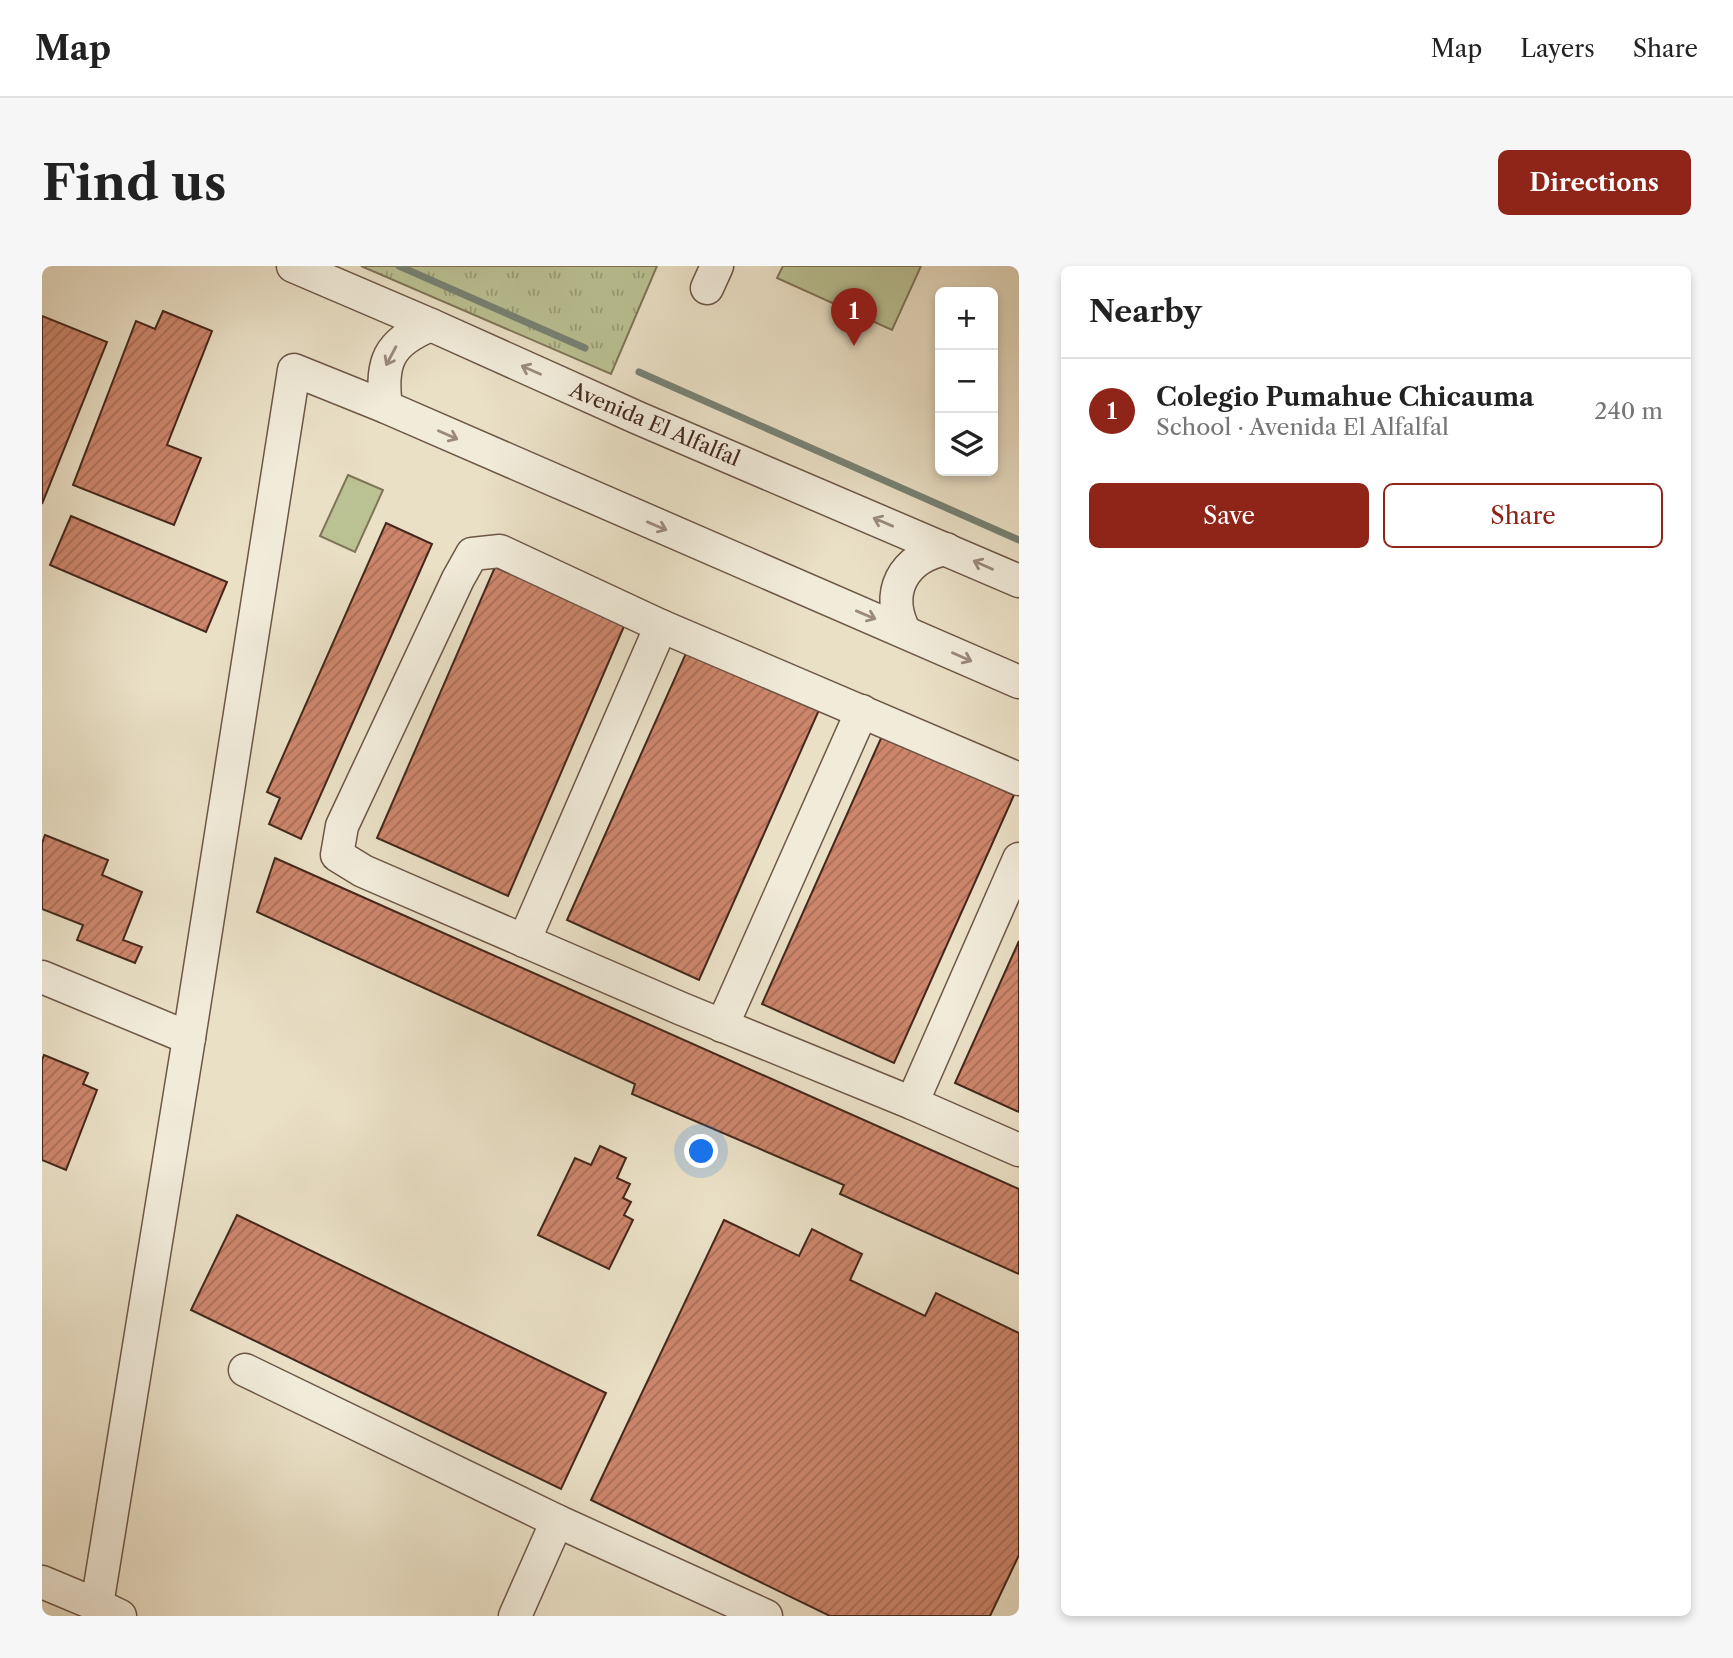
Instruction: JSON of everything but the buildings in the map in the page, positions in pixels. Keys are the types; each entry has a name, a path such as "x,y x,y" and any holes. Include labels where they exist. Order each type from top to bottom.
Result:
{"street":[{"name":"Avenida El Alfalfal","path":"293,266 638,418 1019,580"},
{"path":"386,407 383,380 390,356 405,337 431,325"},
{"path":"42,1582 109,1610 189,1038 294,370 386,407 1019,682"},
{"path":"905,632 896,608 900,582 913,562 934,551 946,549"},
{"path":"1019,779 661,626 500,551 472,554 342,826 337,855 363,871 524,941 1019,1150"},
{"path":"524,941 661,626"},
{"path":"722,1026 862,711"},
{"path":"912,1103 1019,859"},
{"path":"42,977 189,1038"},
{"path":"245,1370 557,1521 766,1616"},
{"path":"515,1616 557,1521"}],"green space":[{"path":"361,266 657,266 611,374"},
{"path":"783,266 921,266 892,330 777,278"},
{"path":"348,475 383,490 355,552 320,536"}],"waterway":[{"path":"399,266 585,348"},
{"path":"639,372 1019,540"}],"place":[{"name":"Colegio Pumahue Chicauma","path":"854,346"}]}
